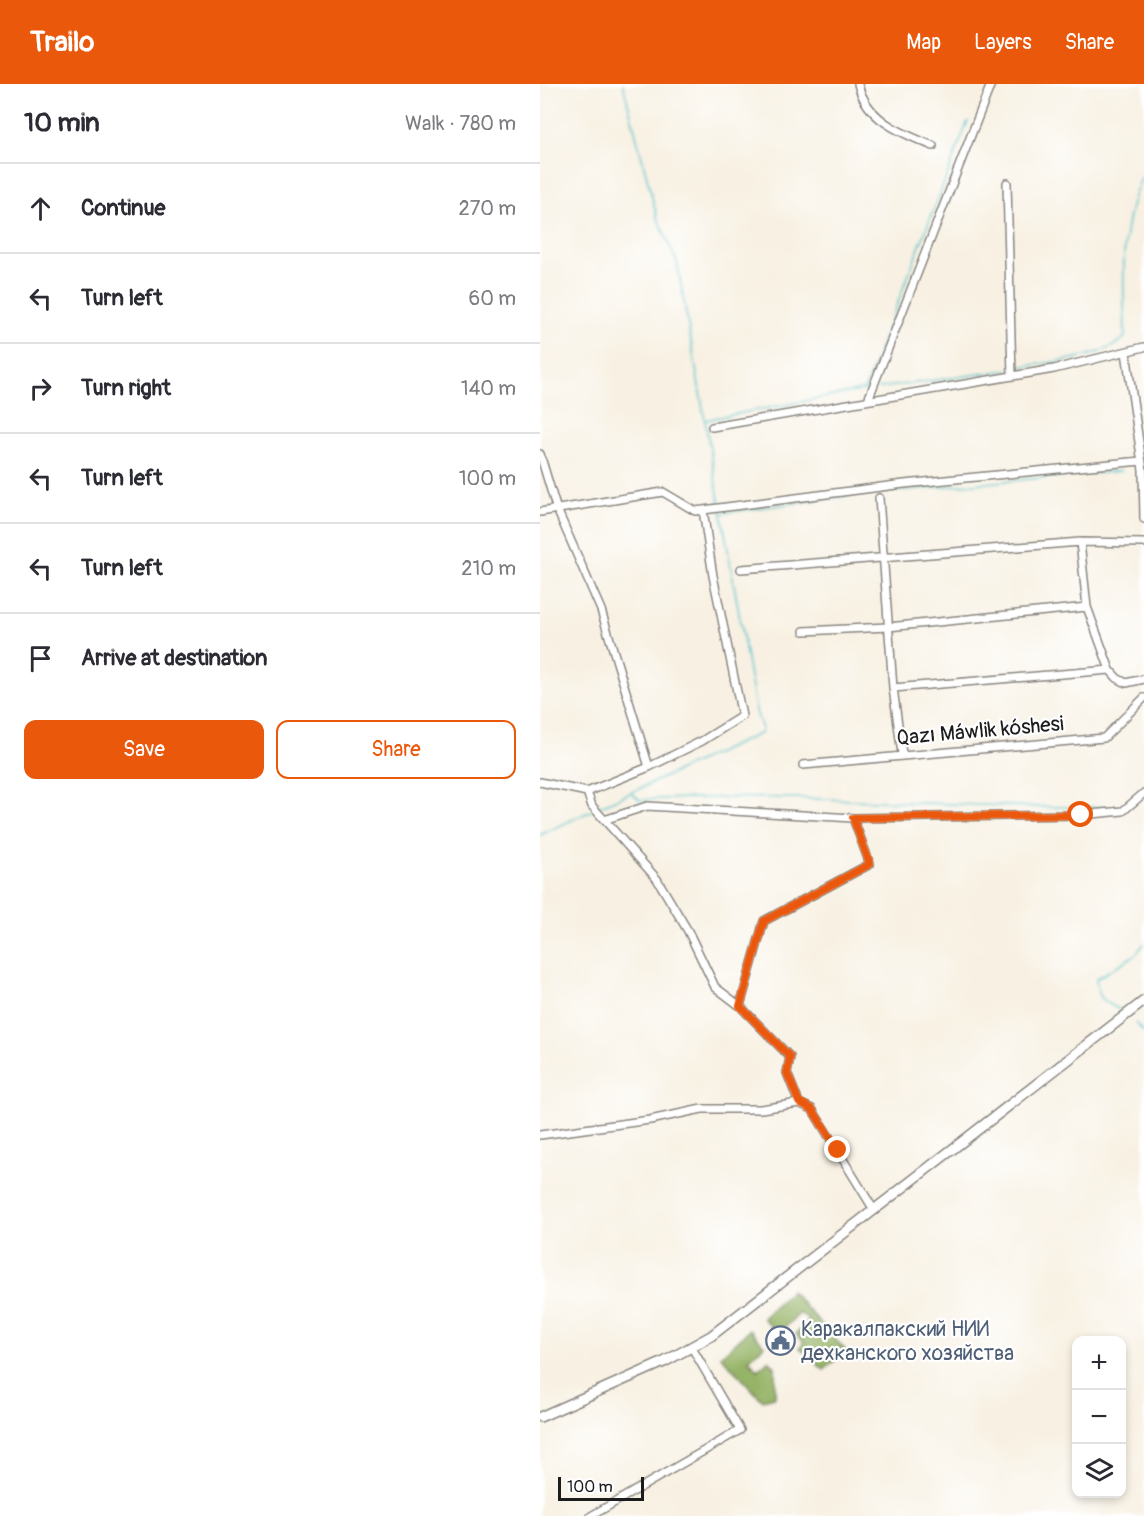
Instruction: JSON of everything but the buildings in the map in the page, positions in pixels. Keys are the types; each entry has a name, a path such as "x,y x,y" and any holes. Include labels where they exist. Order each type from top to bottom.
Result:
{"main road":[{"path":"540,1417 692,1348 742,1313 1144,1001"}],"street":[{"path":"858,84 865,105 891,128 933,146"},
{"path":"868,400 991,84"},
{"path":"1007,183 1012,376"},
{"path":"712,427 1012,376 1144,347"},
{"path":"1126,352 1142,461 1144,519"},
{"path":"540,454 556,507 601,610 649,767"},
{"path":"540,512 556,507 663,492 694,511 904,484 1142,461"},
{"path":"879,498 893,688 902,754"},
{"path":"540,782 587,792 649,767 702,741 742,716 712,576 703,510"},
{"path":"1080,542 1087,607 1110,670 1126,683 1144,679"},
{"path":"741,569 1080,542 1144,543"},
{"path":"804,631 888,627 1087,607"},
{"path":"893,688 1110,670"},
{"name":"Qazı Máwlik kóshesi","path":"803,765 902,754 1104,738 1144,698"},
{"path":"587,792 592,806 657,879 688,931 715,987 740,1006 790,1057 787,1073 799,1102"},
{"path":"604,820 647,806 853,818 1081,815 1128,809 1144,793"},
{"path":"740,1006 764,921 870,864 853,818"},
{"path":"540,1135 650,1120 702,1109 761,1109 799,1102 812,1109 874,1210"},
{"path":"591,1516 740,1430 692,1348"}],"green space":[{"path":"791,1291 846,1351 824,1370 800,1348 804,1342 796,1334 809,1321 800,1313 778,1334 763,1318"},
{"path":"750,1329 764,1345 749,1360 758,1370 769,1360 775,1367 775,1397 762,1400 721,1356"}],"waterway":[{"path":"623,84 657,217 677,262 720,505"},
{"path":"864,390 968,121"},
{"path":"1015,368 1089,355 1103,351 1125,337 1126,235 1134,196 1142,177"},
{"path":"879,388 1009,370"},
{"path":"705,420 868,389"},
{"path":"722,513 861,494 1121,471"},
{"path":"599,807 761,733 721,510"},
{"path":"631,792 640,800 756,798 1105,807"},
{"path":"540,835 591,811"},
{"path":"1122,1011 1103,1000 1096,979 1135,955 1144,944"},
{"path":"1135,1023 1144,1032"}],"place":[{"name":"Каракалпакский НИИ дехканского хозяйства","path":"780,1341"}],"route":[{"path":"838,1150 812,1109 799,1102 787,1073 790,1057 740,1006 764,921 870,864 853,818 1081,815"}]}
